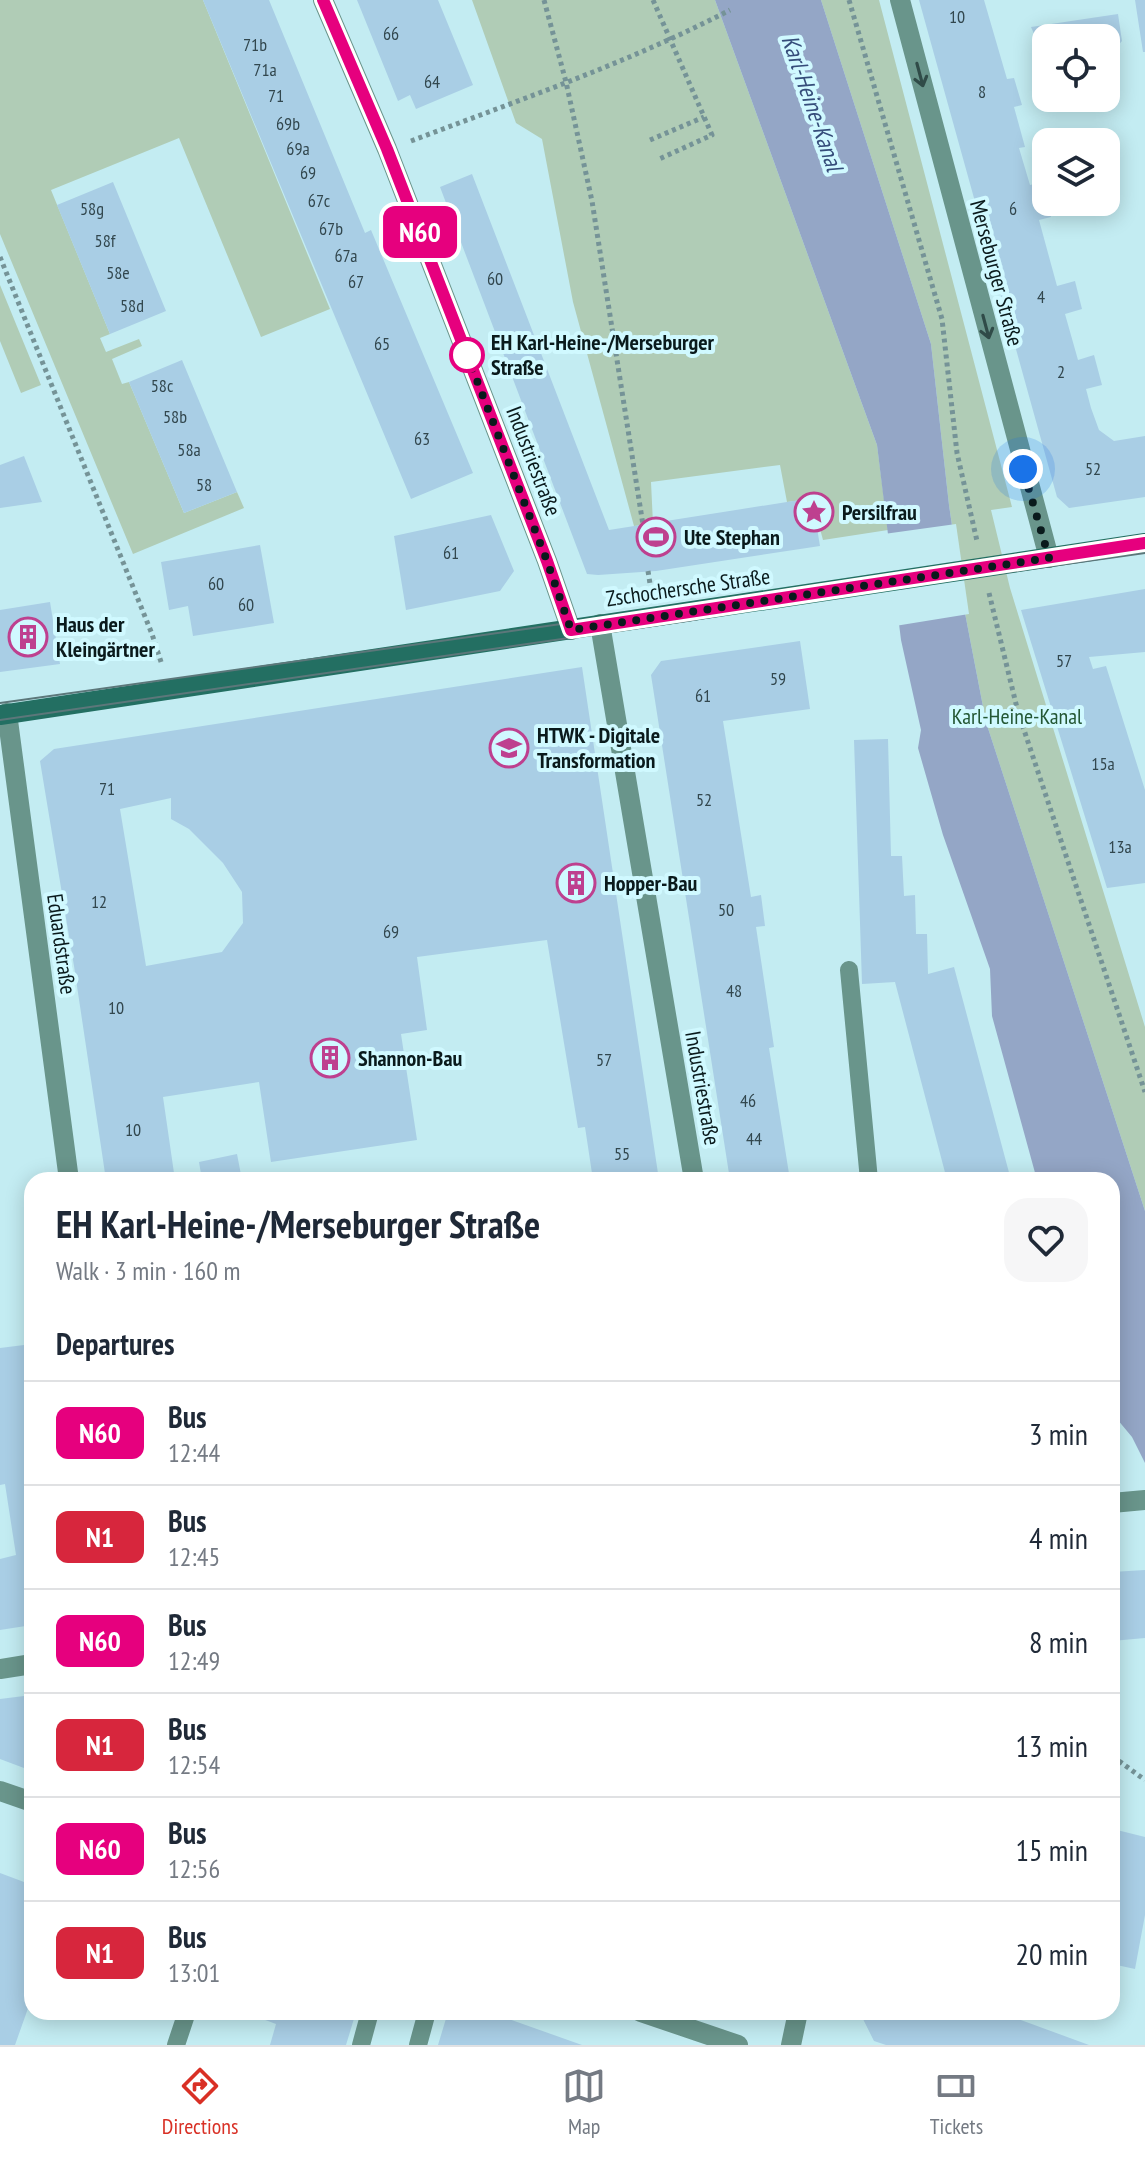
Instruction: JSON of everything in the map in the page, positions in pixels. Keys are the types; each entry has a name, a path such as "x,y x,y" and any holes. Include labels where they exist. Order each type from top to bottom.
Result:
{"main road":[{"name":"Zschochersche Straße","path":"4,714 1145,543"}],"street":[{"name":"Industriestraße","path":"323,0 387,149 571,630"},
{"name":"Merseburger Straße","path":"900,0 1049,558"},
{"name":"Industriestraße","path":"600,624 693,1172"},
{"name":"Eduardstraße","path":"4,714 68,1172"},
{"path":"1120,1502 1145,1500"},
{"path":"0,1669 24,1665"},
{"path":"0,1791 24,1799"},
{"path":"665,2020 738,2045"},
{"path":"791,2045 796,2020"}],"lane":[{"path":"849,970 868,1172"},
{"path":"176,2045 184,2020"},
{"path":"361,2045 368,2020"},
{"path":"418,2045 425,2020"}],"path":[{"path":"544,0 566,82 602,256 643,525"},
{"path":"653,0 712,135 657,160"},
{"path":"387,149 671,41 730,10"},
{"path":"650,140 704,117"},
{"path":"0,257 152,634"},
{"path":"1120,1762 1145,1780"}],"green space":[{"path":"0,0 203,0 330,309 261,337 179,138 51,190 110,334 100,338 106,352 139,339 142,346 112,359 122,384 129,382 184,513 237,492 244,508 133,554 0,234"},
{"path":"472,0 715,0 877,445 888,530 823,540 812,499 787,502 780,465 651,482 653,524 634,526 573,302 542,139 516,123"},
{"name":"Karl-Heine-Kanal","path":"821,0 879,0 1012,507 991,510 1010,588 1145,1027 1145,1211 986,722 964,608 949,505 931,344"},
{"path":"0,285 41,385 21,393 0,341"}],"water":[{"path":"715,0 821,0 931,344 949,505 964,608 986,722 1145,1211 1145,1463 1132,1437 1120,1423 1120,1172 1035,1172 992,1016 990,969 943,835 918,748 921,730 901,640 877,445"}],"pier":[{"path":"956,524 969,614 895,626 884,534"}],"building":[{"path":"203,0 269,0 365,233 371,230 473,473 411,499"},
{"path":"357,0 438,0 473,85 416,109 410,95 398,101"},
{"path":"919,0 984,0 1007,79 1014,78 1022,105 1014,107 1025,147 1019,148 1032,184 1032,216 1051,216 1039,220 1057,286 1075,281 1082,309 1065,314 1078,360 1094,355 1102,385 1086,389 1099,430 1114,441 1145,436 1145,497 1069,508 1057,497"},
{"path":"1135,0 1145,0 1145,52 1143,52"},
{"path":"1118,14 1119,24 1051,24"},
{"path":"472,174 609,530 812,498 820,546 656,571 587,574 440,187"},
{"path":"113,182 166,311 110,334 57,205"},
{"path":"182,360 237,492 184,513 129,382"},
{"path":"24,456 42,502 0,508 0,465"},
{"path":"491,515 514,571 500,591 406,610 394,536"},
{"path":"260,545 274,623 193,636 188,606 169,610 161,562"},
{"path":"1145,589 1145,652 1089,657 1093,669 1106,666 1145,790 1145,883 1107,888 1021,610"},
{"name":"Haus der Kleingärtner","path":"50,602 60,664 0,672 0,610"},
{"path":"800,641 810,709 723,721 751,897 761,895 765,926 756,927 774,1047 769,1048 789,1172 729,1172 651,675 661,661"},
{"path":"582,667 658,1172 592,1172 585,1127 578,1128 547,940 417,957 427,1030 401,1034 417,1140 271,1162 259,1082 163,1097 174,1172 105,1172 40,761 54,749","holes":["171,798 171,819 189,829 223,863 242,892 243,923 222,952 146,966 120,809"]},
{"path":"888,739 891,856 902,856 904,896 915,895 916,934 927,934 928,974 954,967 1009,1172 945,1172 895,982 862,984 854,740"},
{"path":"237,1154 240,1172 201,1172 199,1162"},
{"path":"24,1345 24,1626 0,1630 0,1559 16,1555 5,1484 0,1485 0,1348"},
{"path":"1145,1570 1145,1638 1120,1640 1120,1572"},
{"path":"24,1696 24,1768 0,1759 0,1699"},
{"path":"1120,1831 1145,1837 1145,1915 1135,1969 1120,1966"},
{"path":"0,1873 24,1882 24,2020 15,2045 0,2045"},
{"path":"265,2020 354,2020 346,2045 270,2045 276,2024"},
{"path":"446,2020 512,2020 582,2045 438,2045"},
{"path":"864,2020 1021,2020 1089,2045 886,2045 874,2041"}],"tram line":[{"path":"0,703 568,623 1145,535"},
{"path":"0,720 1145,553"}],"bus line":[{"name":"N60","path":"323,0 387,149 571,630 1145,543"}],"place":[{"name":"EH Karl-Heine-/Merseburger Straße","path":"467,355"},
{"name":"Persilfrau","path":"814,512"},
{"name":"Ute Stephan","path":"656,537"},
{"name":"Haus der Kleingärtner","path":"28,637"},
{"name":"HTWK - Digitale Transformation","path":"509,748"},
{"name":"Hopper-Bau","path":"576,883"},
{"name":"Shannon-Bau","path":"330,1058"}],"route":[{"path":"467,355 571,630 1049,558 1023,469"}]}
